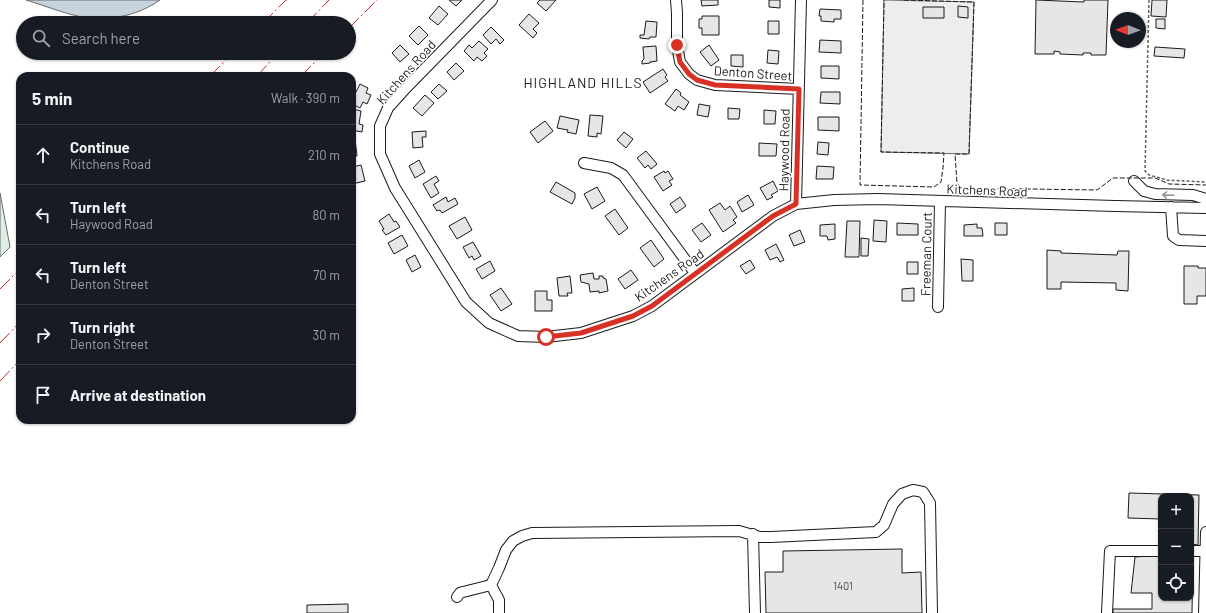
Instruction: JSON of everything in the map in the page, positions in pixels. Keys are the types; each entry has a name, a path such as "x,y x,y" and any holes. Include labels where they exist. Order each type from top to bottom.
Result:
{"street":[{"name":"Kitchens Road","path":"492,0 388,108 380,126 380,154 395,188 466,302 489,323 518,336 546,337 581,333 633,316 652,306 773,216 796,204 834,200 878,199 1206,208"},
{"name":"Denton Street","path":"676,0 678,13 677,45 680,62 689,74 697,80 715,85 799,89"},
{"name":"Haywood Road","path":"796,204 801,0"},
{"path":"584,163 611,168 623,175 695,274"},
{"path":"1134,181 1144,191 1155,194 1192,195 1206,199"},
{"name":"Freeman Court","path":"938,307 940,201"},
{"path":"1171,207 1172,236 1179,240 1206,241"},
{"path":"491,585 506,550 513,541 532,533 739,531 771,538 876,532 884,525 893,504 902,494 912,490 924,492 930,503 932,613"},
{"path":"1204,613 1206,532"},
{"path":"753,534 755,613"},
{"path":"1107,613 1110,551 1158,551"},
{"path":"1194,551 1206,551"},
{"path":"457,597 460,593 491,585"},
{"path":"491,585 499,600 499,613"}],"path":[{"path":"1149,0 1145,171 1149,175 1167,180 1206,182"}],"green space":[{"path":"0,193 10,247 0,257"}],"shaded area":[{"path":"26,0 160,0 141,11 124,16 77,16"},
{"path":"884,0 974,2 969,154 881,152"}],"building":[{"path":"449,0 462,0 456,6"},
{"path":"540,0 556,0 546,11 537,3"},
{"path":"701,0 718,0 718,5 702,6"},
{"path":"769,0 780,0 780,8 769,7"},
{"path":"1036,0 1084,2 1084,0 1108,0 1106,55 1091,55 1091,53 1083,53 1083,55 1060,54 1060,52 1054,51 1054,54 1035,54"},
{"path":"1152,0 1167,0 1166,17 1151,16"},
{"path":"439,6 448,14 438,25 429,18"},
{"path":"958,6 968,7 968,18 958,17"},
{"path":"923,7 944,7 944,18 923,18"},
{"path":"820,9 841,10 841,19 834,19 834,22 821,21 821,16 819,16"},
{"path":"529,14 539,23 533,29 537,33 533,38 519,25"},
{"path":"702,16 719,16 719,35 702,35 702,28 699,28 699,19 702,19"},
{"path":"1156,19 1165,19 1165,29 1156,28"},
{"path":"646,21 657,22 656,37 650,37 649,39 640,38 640,35 644,35"},
{"path":"768,21 779,21 779,34 768,34"},
{"path":"419,26 428,35 418,45 409,36"},
{"path":"491,27 504,40 500,44 496,39 491,44 483,35"},
{"path":"820,40 841,41 841,53 819,52"},
{"path":"479,41 488,49 484,53 487,56 482,61 477,57 474,61 464,51 469,45 472,48"},
{"path":"400,45 409,54 400,62 392,53"},
{"path":"709,45 719,60 711,66 700,52"},
{"path":"656,46 657,61 642,64 644,59 643,47"},
{"path":"1155,47 1185,49 1184,58 1154,56"},
{"path":"768,50 779,51 778,64 767,63"},
{"path":"731,55 743,55 743,67 731,66"},
{"path":"456,63 464,71 454,80 447,72"},
{"path":"821,66 839,66 839,79 821,78"},
{"path":"663,69 667,75 665,77 668,81 650,93 643,82"},
{"path":"360,84 368,88 366,93 371,95 367,104 363,102 360,108 356,106 356,92"},
{"path":"439,84 447,91 438,99 431,92"},
{"path":"676,89 681,93 680,95 689,102 684,110 678,106 675,111 665,104"},
{"path":"821,92 840,92 840,104 820,103"},
{"path":"425,95 434,103 422,116 413,108"},
{"path":"699,104 710,106 708,117 697,115"},
{"path":"728,108 740,109 739,119 728,119"},
{"path":"356,110 361,111 359,124 363,125 362,132 356,131"},
{"path":"764,110 776,111 775,124 764,124"},
{"path":"590,115 603,116 601,134 597,133 597,137 588,136"},
{"path":"560,116 579,120 576,134 567,132 568,130 557,128"},
{"path":"818,117 839,117 839,131 818,130"},
{"path":"545,121 553,131 538,143 530,132"},
{"path":"426,131 426,137 422,137 423,147 413,148 412,132"},
{"path":"624,132 633,139 626,148 617,140"},
{"path":"818,142 829,143 828,155 817,154"},
{"path":"759,143 777,144 776,156 759,156"},
{"path":"646,151 657,164 651,169 648,165 645,168 637,158"},
{"path":"419,160 425,172 415,178 409,166"},
{"path":"361,165 365,181 356,183 356,166"},
{"path":"817,166 834,167 833,179 816,179"},
{"path":"664,171 665,173 668,171 673,179 669,181 672,185 663,191 654,177"},
{"path":"436,176 439,181 434,184 439,193 431,198 423,184"},
{"path":"773,181 778,191 771,195 773,197 767,200 760,188"},
{"path":"556,182 575,193 575,198 572,204 550,192"},
{"path":"597,187 605,201 592,209 584,194"},
{"path":"748,195 754,205 742,212 737,202"},
{"path":"446,197 448,202 455,198 458,204 442,213 440,210 437,211 433,205"},
{"path":"680,197 686,206 676,213 670,204"},
{"path":"720,203 725,210 730,206 737,217 733,220 736,223 723,232 709,210"},
{"path":"615,209 628,228 619,235 605,216"},
{"path":"389,214 394,222 396,221 400,227 386,235 382,230 384,229 379,221"},
{"path":"465,217 472,230 457,239 449,226"},
{"path":"874,220 887,221 886,242 873,241"},
{"path":"847,221 860,221 859,257 845,257"},
{"path":"702,223 711,235 701,242 692,230"},
{"path":"897,223 918,224 918,235 897,235"},
{"path":"995,223 1007,223 1007,235 995,235"},
{"path":"835,224 835,239 828,240 827,236 820,236 820,225"},
{"path":"977,224 977,228 982,228 983,236 964,236 964,225"},
{"path":"800,230 805,242 794,246 789,235"},
{"path":"402,235 408,246 394,254 388,243"},
{"path":"861,238 869,239 868,256 861,256"},
{"path":"651,240 664,259 654,267 640,248"},
{"path":"473,242 481,256 474,260 472,256 469,258 463,247"},
{"path":"776,244 784,260 780,262 777,257 770,260 765,250"},
{"path":"1047,250 1061,251 1061,253 1117,255 1118,251 1129,251 1128,291 1116,290 1116,283 1061,282 1061,289 1047,289"},
{"path":"415,255 421,267 412,272 406,260"},
{"path":"961,259 973,260 973,281 962,281"},
{"path":"750,260 755,268 746,274 740,266"},
{"path":"490,261 495,271 482,279 476,269"},
{"path":"907,262 918,262 918,274 907,274"},
{"path":"1184,266 1198,266 1198,268 1206,268 1206,296 1197,296 1197,304 1184,304"},
{"path":"631,270 638,280 625,289 618,279"},
{"path":"593,273 594,279 599,279 599,276 603,276 603,278 606,279 608,291 599,293 599,291 590,292 589,284 581,282 580,275"},
{"path":"570,276 572,293 567,293 568,296 559,296 557,278"},
{"path":"501,288 512,304 501,311 490,295"},
{"path":"914,288 914,301 902,301 902,289"},
{"path":"535,291 547,291 547,300 552,300 552,311 535,311"},
{"path":"1129,493 1158,494 1158,519 1128,518"},
{"path":"1194,495 1199,495 1198,545 1194,544"},
{"path":"902,549 902,573 921,572 922,613 766,613 765,572 783,572 783,551"},
{"path":"1158,555 1158,601 1192,601 1192,613 1113,613 1113,609 1152,609 1152,593 1131,593 1135,557"},
{"path":"348,604 348,613 307,613 307,605"}],"fence":[{"path":"863,0 860,185 934,187 941,182 944,153 881,152 884,0"},
{"path":"904,0 974,2 969,154 955,154 957,183 962,188 1097,190 1113,178 1155,178 1169,184 1206,185"}],"power":[{"path":"270,16 286,0"},
{"path":"314,16 329,0"},
{"path":"356,21 377,0"},
{"path":"214,72 226,60"},
{"path":"261,72 272,60"},
{"path":"305,72 317,60"},
{"path":"0,289 16,273"},
{"path":"0,343 16,326"},
{"path":"0,381 16,364"}],"district":[{"name":"HIGHLAND HILLS","path":"583,82"}],"route":[{"path":"546,337 581,333 633,316 652,306 773,216 796,204 799,89 715,85 697,80 689,74 680,62 677,45"}]}
